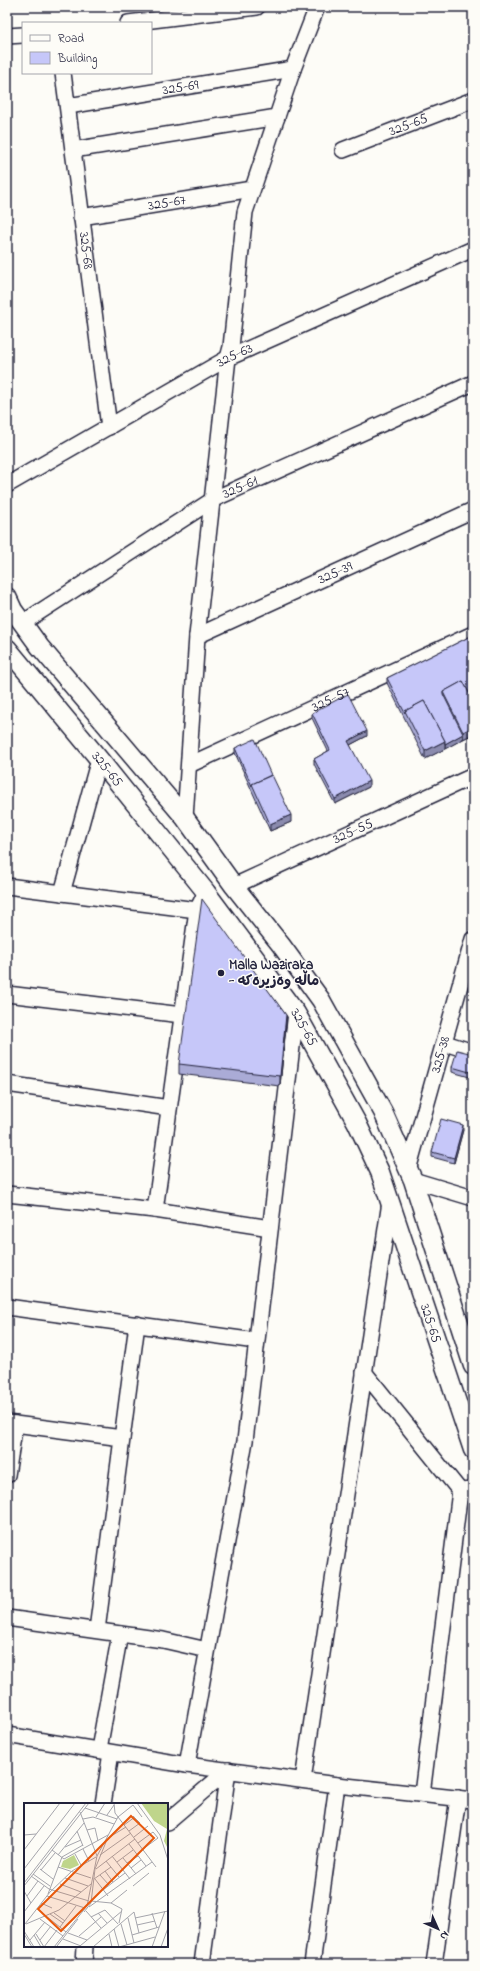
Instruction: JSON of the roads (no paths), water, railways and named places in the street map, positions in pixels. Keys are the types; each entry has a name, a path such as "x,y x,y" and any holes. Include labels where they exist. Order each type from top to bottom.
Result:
{"street":[{"path":"136,22 258,7"},
{"path":"185,818 197,636 214,499 228,358 231,347 245,212 293,69 317,7"},
{"path":"7,36 22,35"},
{"name":"325-69","path":"68,106 293,69"},
{"name":"325-68","path":"63,74 109,427"},
{"name":"325-65","path":"344,150 473,100"},
{"path":"73,150 277,117"},
{"name":"325-67","path":"81,217 252,189"},
{"name":"325-63","path":"7,485 228,358 473,249"},
{"name":"325-61","path":"24,622 214,499 473,383"},
{"name":"325-39","path":"197,636 473,510"},
{"name":"325-65","path":"7,597 13,610 24,622 40,647 185,818 234,886 321,1000 383,1112 411,1175 473,1366"},
{"name":"325-57","path":"189,765 473,634"},
{"name":"325-65","path":"7,648 206,892 296,1013 368,1145 380,1172 473,1450"},
{"path":"62,893 99,759"},
{"name":"325-55","path":"234,886 473,776"},
{"path":"7,886 197,910"},
{"path":"156,1210 197,910 206,892"},
{"name":"325-38","path":"411,1175 473,938"},
{"path":"259,962 281,946"},
{"path":"7,994 182,1015"},
{"path":"187,1764 245,1441 296,1013"},
{"path":"445,1044 473,1052"},
{"path":"7,1084 170,1108"},
{"path":"411,1175 473,1198"},
{"path":"7,1194 156,1210 270,1228"},
{"path":"303,1780 390,1202"},
{"path":"7,1307 256,1341"},
{"path":"97,1630 137,1324"},
{"path":"364,1372 467,1490 422,1794"},
{"path":"7,1475 11,1423 122,1438"},
{"path":"7,1618 163,1640 207,1650"},
{"path":"103,1803 105,1751 120,1634"},
{"path":"7,1735 228,1770 337,1785 473,1800"},
{"path":"168,1821 228,1770"},
{"path":"202,1964 228,1770"},
{"path":"312,1964 337,1785"},
{"path":"434,1964 458,1798"},
{"path":"84,1964 85,1947"}],"place":[{"name":"Malla Waziraka - ماڵە وەزیرەکە","path":"221,973"}]}
